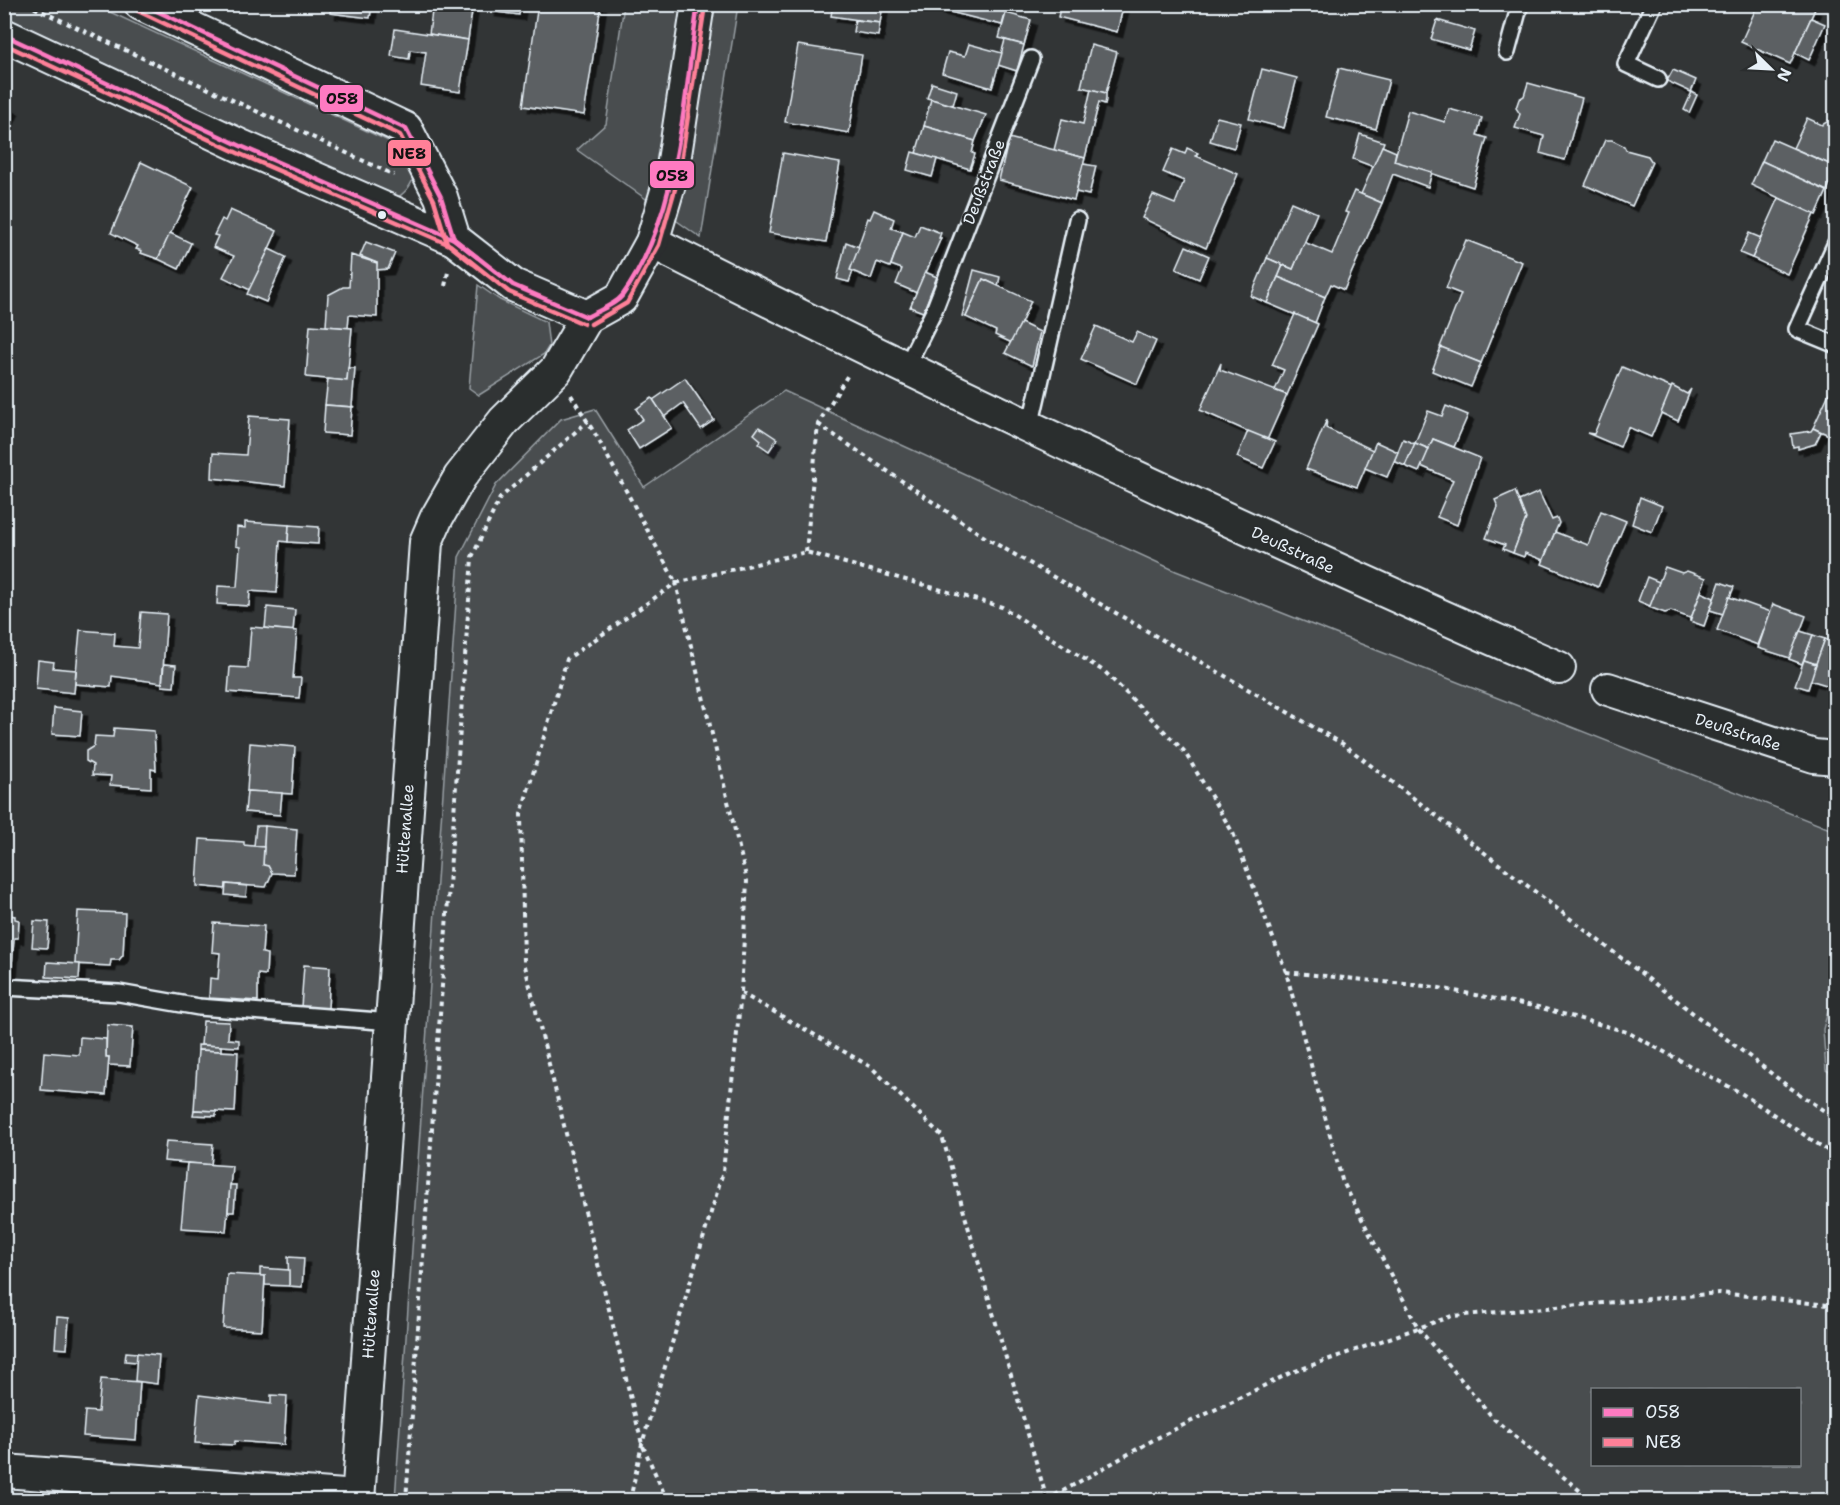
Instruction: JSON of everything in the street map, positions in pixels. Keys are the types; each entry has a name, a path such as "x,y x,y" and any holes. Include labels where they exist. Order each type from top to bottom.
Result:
{"street":[{"path":"141,4 406,129 441,197 454,239"},
{"path":"4,35 243,147 454,239 513,285 587,317 621,298 652,242 672,174 698,4"},
{"name":"Deußstraße","path":"652,242 905,369 1321,564 1559,668"},
{"name":"Hüttenallee","path":"4,1471 358,1499 426,542 460,477 504,421 556,370 587,317"},
{"name":"Deußstraße","path":"1608,690 1814,756 1836,758"}],"lane":[{"path":"1507,52 1520,4"},
{"path":"1654,4 1626,64 1658,79"},
{"name":"Deußstraße","path":"905,369 933,313 1031,59"},
{"path":"1030,427 1077,220"},
{"path":"1836,243 1797,329 1836,345"},
{"path":"4,987 119,993 199,1007 392,1022"}],"path":[{"path":"26,4 399,177"},
{"path":"806,552 818,424 863,349"},
{"path":"556,370 588,421 676,584 747,881 741,993 723,1172 642,1444 630,1500"},
{"path":"406,1500 472,557 500,498 588,421"},
{"path":"818,424 986,538 1343,744 1789,1088 1836,1119"},
{"path":"667,1500 642,1444 524,962 521,814 567,659 676,584 806,552 1002,607 1105,672 1184,751 1230,828 1286,972 1342,1180 1418,1328 1494,1419 1592,1500"},
{"path":"1286,972 1434,987 1538,1007 1627,1032 1741,1093 1836,1156"},
{"path":"741,993 871,1067 942,1136 1047,1500 1155,1439 1290,1373 1452,1316 1720,1293 1836,1306"}],"shaded area":[{"path":"5,5 95,5 395,144 411,165 413,178 411,184 397,198 377,193 5,18"},
{"path":"624,5 738,5 701,238 577,150 606,124"},
{"path":"478,285 500,300 546,322 549,346 544,354 479,395 469,388"},
{"path":"784,391 1176,571 1835,831 1835,987 1823,1029 1826,1070 1836,1076 1835,1500 395,1500 459,557 496,485 561,419 595,409 644,487"}],"building":[{"path":"331,4 372,4 370,18 330,13"},
{"path":"433,4 473,4 468,40 429,34"},
{"path":"491,4 521,4 519,15 490,11"},
{"path":"538,4 601,5 584,115 523,106"},
{"path":"833,4 883,4 880,23 831,16"},
{"path":"939,4 1008,4 1002,25 938,9"},
{"path":"1061,4 1124,4 1117,32 1058,17"},
{"path":"1758,4 1804,4 1815,9 1790,64 1741,42"},
{"path":"1006,13 1031,20 1024,45 999,38"},
{"path":"1811,18 1825,24 1809,60 1795,53"},
{"path":"855,20 880,23 878,36 853,32"},
{"path":"1437,20 1475,31 1469,50 1431,39"},
{"path":"395,29 468,40 460,92 421,86 426,52 410,50 409,59 391,56"},
{"path":"1005,40 1024,45 1017,71 998,65"},
{"path":"969,44 1002,53 992,88 942,73 948,52 965,56"},
{"path":"798,45 862,55 849,133 785,122"},
{"path":"1091,45 1117,52 1106,93 1081,87"},
{"path":"1339,68 1389,80 1376,129 1326,117"},
{"path":"1262,69 1297,78 1284,128 1249,119"},
{"path":"1673,70 1696,80 1691,92 1667,81"},
{"path":"932,83 957,91 953,105 927,98"},
{"path":"1528,83 1582,98 1565,160 1540,153 1544,136 1515,128 1520,114 1516,108 1519,99 1524,96"},
{"path":"1091,89 1106,93 1106,99 1105,104 1099,102 1085,158 1054,150 1062,119 1083,124"},
{"path":"1692,92 1697,95 1689,113 1684,110"},
{"path":"931,99 986,115 975,141 924,126"},
{"path":"4,105 13,109 4,128"},
{"path":"1449,109 1482,118 1477,135 1487,138 1473,187 1394,161 1408,111 1445,122"},
{"path":"1217,117 1241,123 1234,148 1210,141"},
{"path":"1835,117 1836,167 1793,148 1807,118 1822,125"},
{"path":"924,126 975,141 972,153 975,154 970,169 916,153"},
{"path":"1360,134 1384,142 1374,167 1353,159"},
{"path":"1009,138 1085,158 1074,200 999,180"},
{"path":"1772,139 1836,167 1827,191 1762,161"},
{"path":"1605,140 1612,140 1624,146 1626,150 1648,156 1652,162 1632,206 1585,185"},
{"path":"1382,146 1396,152 1394,161 1432,172 1428,187 1393,174 1382,203 1361,194"},
{"path":"1187,148 1198,153 1196,156 1238,174 1206,248 1142,218 1153,195 1175,204 1184,181 1163,172 1173,149 1185,154"},
{"path":"912,152 937,159 932,177 907,170"},
{"path":"783,153 840,163 826,242 769,233"},
{"path":"1762,161 1827,191 1816,215 1751,185"},
{"path":"141,162 193,187 158,259 141,253 142,251 136,249 138,246 111,233"},
{"path":"1083,164 1096,166 1089,195 1076,192"},
{"path":"1354,191 1382,203 1344,290 1331,284 1325,297 1278,277 1283,265 1293,269 1304,242 1332,254 1349,213 1345,212"},
{"path":"1779,198 1814,214 1787,274 1752,258"},
{"path":"1291,202 1317,213 1293,269 1267,258"},
{"path":"230,210 277,231 250,290 223,277 234,256 213,247 218,236 214,235 222,219 225,221"},
{"path":"874,210 894,219 891,228 903,232 890,267 877,262 871,279 850,270 868,218 870,219"},
{"path":"920,225 941,233 939,238 941,238 917,293 896,284 902,269 891,265 903,232 915,237"},
{"path":"170,233 191,243 179,269 158,259"},
{"path":"1749,233 1761,238 1752,258 1740,253"},
{"path":"1466,240 1522,262 1481,363 1440,347 1461,294 1446,288"},
{"path":"366,242 395,253 388,269 376,270 377,263 360,256"},
{"path":"846,242 859,247 850,270 853,271 849,282 837,279"},
{"path":"1186,246 1209,256 1199,279 1176,269"},
{"path":"269,249 286,257 266,302 247,294"},
{"path":"351,255 377,263 377,317 349,315 348,328 326,326 328,295 343,287 349,287"},
{"path":"1267,258 1283,265 1267,303 1251,296"},
{"path":"974,270 1000,277 998,286 983,279 966,317 962,316"},
{"path":"925,272 937,277 923,312 910,307"},
{"path":"1278,277 1325,297 1315,323 1267,303"},
{"path":"983,279 1031,301 1012,343 995,335 996,331 966,317"},
{"path":"1295,314 1318,324 1287,395 1275,390 1284,370 1272,365"},
{"path":"1021,323 1040,332 1032,366 1005,353"},
{"path":"310,325 352,328 347,381 306,377"},
{"path":"1096,326 1132,342 1137,332 1156,341 1137,384 1081,359"},
{"path":"1441,347 1481,363 1471,387 1432,371"},
{"path":"1221,363 1220,370 1287,395 1267,440 1200,410"},
{"path":"1622,367 1672,388 1651,437 1628,427 1620,447 1587,433 1594,434"},
{"path":"348,368 355,368 352,406 354,407 325,405 328,379 347,381"},
{"path":"685,378 714,420 701,429 683,403 664,417 653,400"},
{"path":"1836,378 1836,438 1813,428"},
{"path":"1672,386 1687,394 1691,389 1678,421 1661,413"},
{"path":"652,398 672,428 639,449 627,430 643,419 636,409"},
{"path":"325,405 352,407 350,435 323,433"},
{"path":"1446,406 1468,415 1454,447 1433,439 1429,449 1415,443 1428,411 1442,416"},
{"path":"249,416 290,419 285,486 212,478 213,453 246,455"},
{"path":"1327,419 1326,428 1373,450 1357,487 1306,469"},
{"path":"759,427 777,439 769,451 759,444 761,440 754,434"},
{"path":"1813,428 1821,432 1815,444 1798,449 1798,446 1793,447 1791,434 1811,431"},
{"path":"1248,431 1275,442 1263,468 1237,457"},
{"path":"1403,439 1415,444 1405,466 1394,461"},
{"path":"1433,439 1480,458 1457,525 1437,517 1453,480 1421,466"},
{"path":"1376,442 1398,452 1387,477 1365,468"},
{"path":"1415,443 1429,449 1419,472 1405,466"},
{"path":"1515,491 1526,519 1513,553 1503,549 1505,545 1486,538 1498,507 1495,500"},
{"path":"1539,492 1552,520 1557,518 1559,523 1543,560 1525,553 1524,557 1513,553 1526,519 1519,501"},
{"path":"1640,497 1662,506 1652,532 1632,524"},
{"path":"1601,511 1626,521 1598,587 1542,564 1555,532 1588,545"},
{"path":"245,522 289,525 288,542 280,541 277,593 250,591 249,606 217,604 218,586 237,587 240,547 236,546 237,527 245,528"},
{"path":"289,525 319,527 318,544 288,542"},
{"path":"1665,567 1682,573 1687,571 1706,578 1690,621 1690,618 1671,611 1665,613 1649,607"},
{"path":"1647,577 1659,582 1650,606 1638,601"},
{"path":"1720,582 1734,587 1723,614 1710,610"},
{"path":"1701,592 1714,598 1704,626 1690,621"},
{"path":"1729,597 1771,612 1758,645 1717,630"},
{"path":"1773,604 1806,616 1790,658 1758,648"},
{"path":"267,607 295,610 293,631 265,628"},
{"path":"141,612 167,614 162,683 112,676 111,687 75,684 80,630 115,633 114,646 138,648"},
{"path":"251,627 297,631 293,678 301,678 299,698 228,692 230,667 248,668"},
{"path":"1800,631 1813,635 1802,664 1789,659"},
{"path":"1813,635 1825,639 1816,664 1804,660"},
{"path":"1825,639 1836,643 1836,688 1810,680"},
{"path":"38,660 54,662 53,668 76,670 74,693 36,689"},
{"path":"1804,660 1816,664 1808,689 1795,685"},
{"path":"164,664 176,665 174,687 162,686"},
{"path":"54,708 82,711 80,736 52,734"},
{"path":"114,728 154,731 156,770 151,769 151,788 110,785 111,776 92,775 93,765 86,761 86,751 94,746 95,736 113,737"},
{"path":"250,743 295,747 292,794 247,791"},
{"path":"247,791 282,793 280,815 245,812"},
{"path":"256,826 265,826 264,847 254,846"},
{"path":"265,826 297,829 294,874 272,873 268,866 263,865"},
{"path":"200,839 244,842 244,845 264,847 263,865 268,866 272,873 266,887 226,884 226,889 197,886"},
{"path":"226,884 247,886 246,897 225,895"},
{"path":"78,911 125,913 123,955 119,960 111,960 110,966 75,964"},
{"path":"4,914 15,916 15,919 19,920 18,938 14,938 11,978 4,978"},
{"path":"34,921 49,922 47,948 32,947"},
{"path":"214,923 264,926 262,953 267,954 266,975 258,974 258,1001 209,998 210,978 218,979 220,953 212,952"},
{"path":"47,962 80,964 79,979 46,977"},
{"path":"304,965 330,967 328,1009 301,1007"},
{"path":"203,1021 229,1022 228,1039 239,1040 239,1047 201,1045"},
{"path":"107,1025 133,1027 130,1066 108,1065"},
{"path":"80,1037 106,1039 106,1057 109,1057 106,1095 41,1090 44,1052 79,1055"},
{"path":"198,1045 221,1046 221,1051 198,1050"},
{"path":"198,1050 238,1052 235,1112 194,1110"},
{"path":"194,1110 216,1111 216,1116 193,1115"},
{"path":"166,1141 213,1144 211,1165 164,1161"},
{"path":"187,1163 232,1166 226,1231 181,1228"},
{"path":"230,1185 236,1185 234,1212 228,1212"},
{"path":"288,1257 304,1258 302,1287 289,1286"},
{"path":"260,1268 289,1270 289,1286 265,1285 265,1276 260,1276"},
{"path":"227,1274 265,1276 262,1330 223,1328"},
{"path":"57,1317 69,1318 67,1349 55,1348"},
{"path":"126,1352 137,1353 137,1362 125,1361"},
{"path":"137,1353 159,1355 157,1384 135,1381"},
{"path":"101,1379 140,1382 136,1440 83,1436 85,1411 98,1412"},
{"path":"199,1395 271,1404 271,1395 287,1396 284,1445 235,1441 234,1445 195,1443"}],"transit line":[{"name":"058","path":"142,4 406,129 441,197 454,239 477,257"},
{"name":"058","path":"587,317 622,296 641,265 656,231 676,156 698,4"},
{"name":"NE8","path":"591,324 627,303 659,245 679,175 705,5"},
{"name":"NE8","path":"138,11 400,135 434,200 447,243 472,263"},
{"name":"058","path":"4,35 243,147 454,239 513,285 587,317"},
{"name":"NE8","path":"4,44 240,154 450,245 509,292 584,324"}]}
